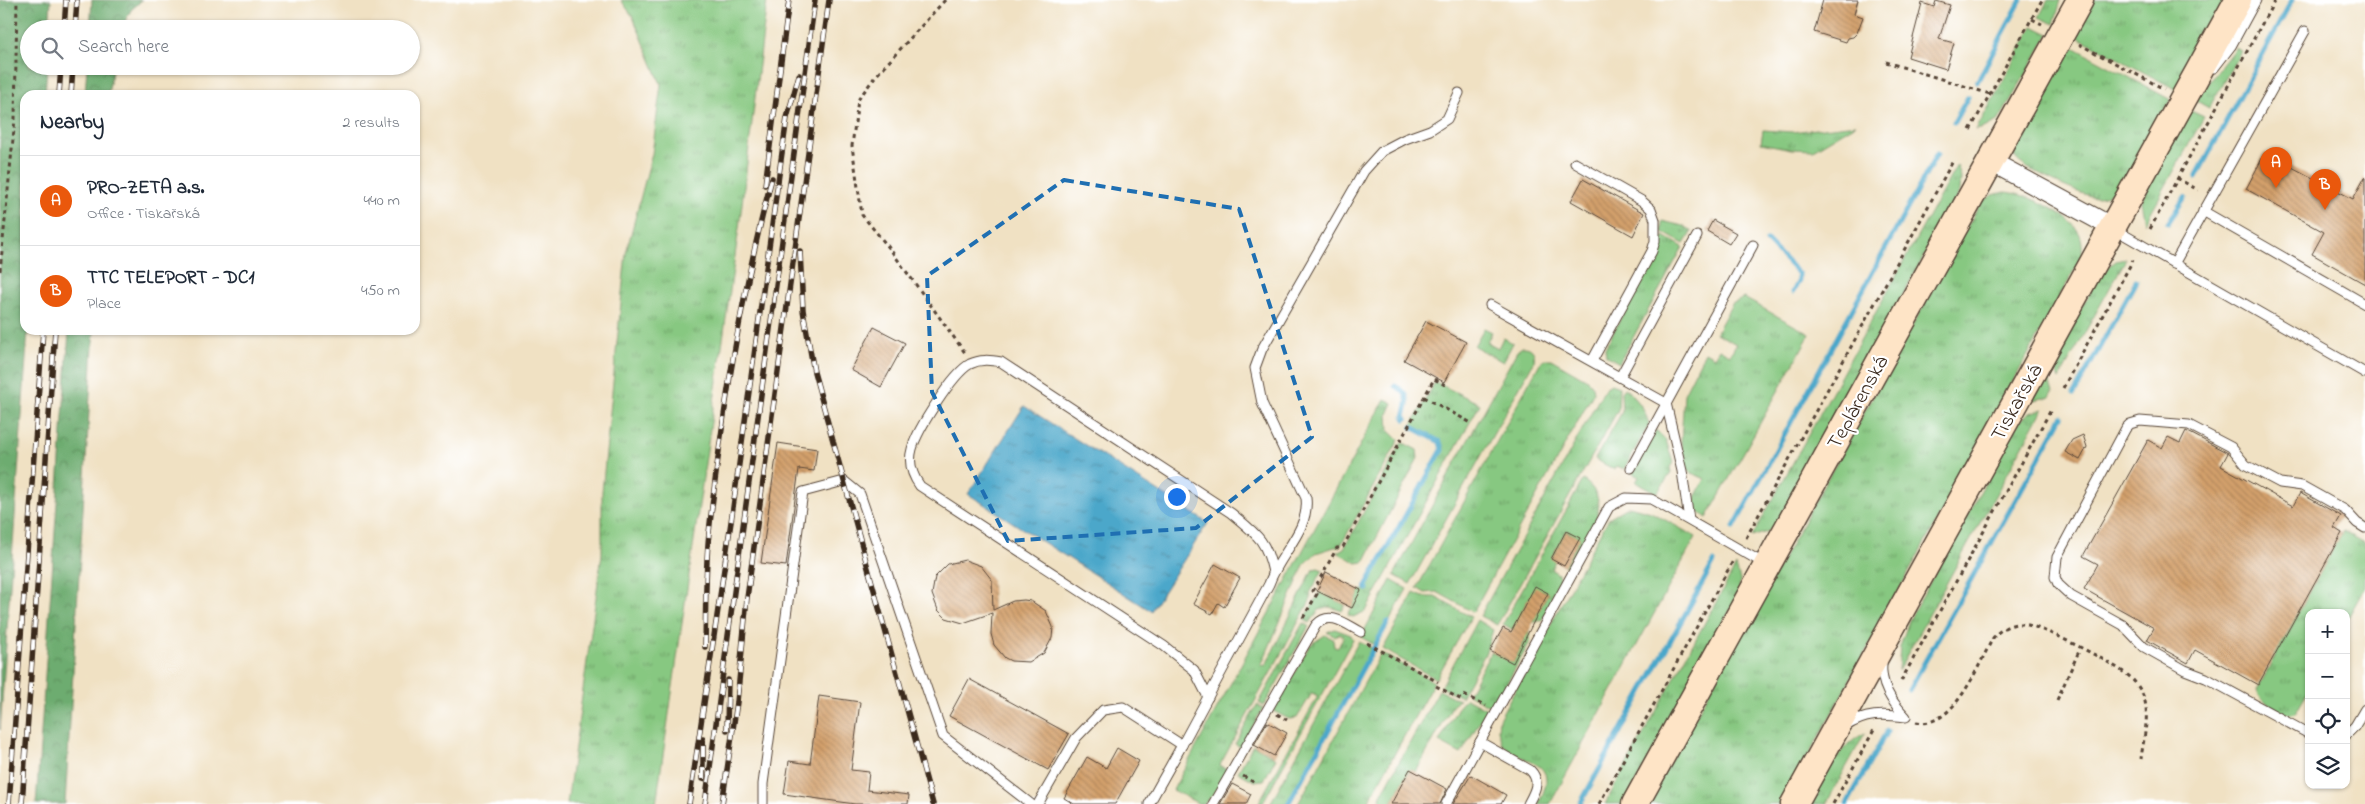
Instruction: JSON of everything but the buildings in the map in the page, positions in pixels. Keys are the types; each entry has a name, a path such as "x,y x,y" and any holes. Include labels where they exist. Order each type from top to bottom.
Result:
{"street":[{"name":"Tiskařská","path":"1794,804 2238,0"},
{"name":"Teplárenská","path":"1635,804 1990,161 2066,44 2072,4"},
{"path":"1990,161 2112,228"}],"lane":[{"path":"2170,123 2230,46 2256,0"},
{"path":"2174,264 2305,31"},
{"path":"1149,804 1269,584 1273,572 1299,530 1307,510 1306,498 1262,403 1255,368 1262,349 1364,171 1382,151 1405,139 1430,130 1447,119 1460,93"},
{"path":"1575,163 1642,201 1651,209 1656,229 1652,251 1592,361"},
{"path":"2203,211 2365,304"},
{"path":"2112,228 2365,373"},
{"path":"1620,377 1697,236"},
{"path":"1631,468 1753,245"},
{"path":"1490,306 1592,361 1666,404 1682,471 1689,520"},
{"path":"1208,697 1194,670 1164,646 920,486 913,477 910,464 911,450 916,438 952,379 963,368 973,362 987,360 1001,362 1231,513 1260,537 1269,553 1273,572"},
{"path":"2305,732 2144,647 2123,625 2064,591 2054,577 2057,556 2126,428 2135,422 2189,424 2231,447 2246,465 2280,483 2302,486 2345,510 2357,524 2365,528"},
{"path":"763,804 763,784 803,492 844,480 860,494 942,736 1031,804"},
{"path":"1446,804 1609,507 1626,498 1643,497 1657,502 1767,565"},
{"path":"1213,804 1321,620 1326,617 1337,618 1361,632"},
{"path":"1890,629 1883,652 1881,674 1889,696 1906,717"},
{"path":"1038,804 1076,738 1104,710 1123,707 1182,745"},
{"path":"2350,731 2356,726 2365,709"},
{"path":"1824,748 1846,726 1856,720 1878,714 1906,717"},
{"path":"1480,742 1530,770 1535,775 1537,782 1536,790 1528,804"}],"path":[{"path":"0,271 15,119 18,0"},
{"path":"945,0 874,78 858,100 852,146 862,215 890,249 973,362"},
{"path":"1970,130 2042,0"},
{"path":"2150,229 2275,0"},
{"path":"2066,44 2165,90"},
{"path":"1886,62 1990,94"},
{"path":"1746,538 1953,161"},
{"path":"2177,178 2198,190"},
{"path":"2063,388 2133,260"},
{"path":"1303,619 1317,594 1313,592 1337,548 1343,547 1434,379 1447,386"},
{"path":"1424,397 1473,424"},
{"path":"1901,681 2052,408"},
{"path":"1599,804 1733,562"},
{"path":"1906,717 1927,723 1943,717 1950,710 1992,638 1998,632 2013,624 2020,623 2038,627 2122,670 2132,678 2144,698 2146,710 2141,759"},
{"path":"1366,642 1462,700"},
{"path":"2057,700 2080,649"},
{"path":"1464,695 1496,712"},
{"path":"1833,804 1874,730"},
{"path":"1232,770 1255,783"}],"highlighted area":[{"path":"1064,180 1239,209 1312,437 1196,528 1008,541 932,392 927,276"}],"green space":[{"path":"0,0 51,0 50,20 20,20 20,75 46,75 45,90 20,90 20,335 28,335 0,730"},
{"path":"92,0 142,0 131,10 126,20 91,20"},
{"path":"621,0 767,0 739,228 656,804 567,804 602,554 602,492 626,253 652,154 661,84 633,17"},
{"path":"2048,0 2061,0 2054,24 2039,17"},
{"path":"2091,0 2226,0 2177,90 2072,34"},
{"path":"2033,26 2049,34 1999,120 1976,130"},
{"path":"2066,43 2171,100 2124,184 2104,196 2090,196 2055,182 2022,164 2013,154 2013,142"},
{"path":"2235,48 2241,51 2209,108 2195,100"},
{"path":"86,75 111,75 109,90 85,90"},
{"path":"2189,110 2204,117 2145,223 2141,201"},
{"path":"1856,124 1813,150 1791,149 1761,143 1763,130 1792,132"},
{"path":"1957,165 1961,178 1960,191 1775,526 1767,532 1752,537"},
{"path":"2004,192 2035,200 2066,218 2079,233 2082,244 2082,256 1782,804 1647,804 1981,202 1993,195"},
{"path":"1662,221 1683,226 1692,231 1684,244 1662,232"},
{"path":"1664,236 1683,247 1619,363 1606,355 1605,348"},
{"path":"2126,259 2059,379 2055,367 2056,353 2101,272 2115,261"},
{"path":"1744,298 1810,334 1707,518 1696,510 1695,497 1705,479 1686,470 1681,443 1684,394 1705,352 1714,357 1719,349 1730,355 1736,344 1716,333 1732,304"},
{"path":"1484,328 1492,332 1487,342 1498,348 1503,338 1513,343 1503,362 1474,346"},
{"path":"69,335 94,335 65,804 36,804"},
{"path":"1522,347 1532,350 1534,361 1410,584 1394,575 1517,351"},
{"path":"1546,359 1551,359 1589,381 1593,386 1594,392 1473,612 1437,592 1425,593 1417,588 1540,363"},
{"path":"2046,375 2053,392 2050,397 2033,400 2031,398 2043,376"},
{"path":"1435,382 1480,404 1366,611 1353,617 1348,615 1361,590 1364,591 1444,449 1441,441 1412,425"},
{"path":"1611,384 1619,387 1618,410 1497,625 1480,616 1605,388"},
{"path":"1624,388 1640,404 1649,424 1624,469 1617,466 1615,470 1595,459 1622,412 1621,392"},
{"path":"1385,399 1393,403 1388,414 1389,430 1399,440 1341,545 1316,553 1304,565 1261,666 1266,665 1313,569 1318,568 1323,570 1310,593 1311,599 1220,765 1228,770 1214,794 1204,804 1199,804 1173,790"},
{"path":"2043,409 1898,671 1900,647 1909,620 2019,422 2030,413"},
{"path":"1656,430 1666,440 1673,463 1670,467 1671,473 1657,493 1636,482 1639,477 1632,473"},
{"path":"1402,442 1417,450 1418,458 1364,562 1357,563 1337,552 1344,548"},
{"path":"1583,480 1593,489 1598,499 1596,521 1573,565 1564,566 1580,538 1566,531 1551,558 1555,561 1551,569 1558,574 1561,585 1542,620 1533,622 1548,593 1535,587 1520,614 1525,617 1530,642 1493,708 1468,694 1491,652 1513,663 1525,640 1519,636 1520,634 1503,624"},
{"path":"1629,506 1651,512 1696,537 1550,804 1538,804 1546,779 1544,771 1502,744 1498,730 1499,719 1603,528 1610,517"},
{"path":"2343,531 2365,543 2365,587 2350,614 2350,609 2305,609 2305,696 2295,713 2288,715 2274,708 2261,699 2257,690"},
{"path":"1736,566 1740,580 1739,594 1624,804 1605,804"},
{"path":"1391,580 1407,589 1376,646 1361,637"},
{"path":"1320,592 1345,605 1342,611 1330,607 1319,610 1310,623 1304,620"},
{"path":"1414,593 1423,597 1435,597 1471,617 1436,679 1383,649"},
{"path":"1477,620 1493,630 1485,654 1461,697 1441,687"},
{"path":"1303,623 1309,626 1264,706 1259,703"},
{"path":"1335,629 1351,635 1353,639 1262,804 1258,804 1318,696 1312,693 1297,718 1289,719 1273,711 1310,645 1325,635 1333,639 1334,647 1338,648 1344,636 1340,634 1334,636 1327,632"},
{"path":"1359,641 1374,649 1289,804 1270,804"},
{"path":"1381,653 1434,682 1367,804 1298,804"},
{"path":"1439,690 1459,700 1452,706 1416,772 1410,769 1391,804 1385,804 1380,799 1381,795"},
{"path":"1466,698 1487,709 1461,754 1439,742 1457,709"},
{"path":"1257,705 1263,708 1241,747 1235,744"},
{"path":"1865,733 1826,804 1807,804 1824,774 1838,755"},
{"path":"1253,745 1276,758 1264,780 1254,781 1238,772"}],"water":[{"path":"1024,406 1208,523 1151,611 968,494"}],"waterway":[{"path":"1977,82 2021,0"},
{"path":"2196,177 2292,0"},
{"path":"1954,122 1968,97"},
{"path":"1734,527 1937,154"},
{"path":"2168,223 2185,197"},
{"path":"1767,241 1799,274 1799,280 1793,292"},
{"path":"2074,394 2136,281"},
{"path":"1395,386 1406,395 1407,406 1404,416 1406,419"},
{"path":"1909,690 2062,417"},
{"path":"1367,589 1366,586 1442,450 1440,442 1412,427"},
{"path":"1580,804 1714,562"},
{"path":"1288,804 1388,622"},
{"path":"1847,804 1887,731"}],"railway":[{"path":"65,20 66,0"},
{"path":"76,20 77,0"},
{"path":"765,185 789,0"},
{"path":"705,804 815,0"},
{"path":"722,804 737,702 747,598 829,0"},
{"path":"59,90 60,75"},
{"path":"71,90 72,75"},
{"path":"689,804 731,522 787,118 799,75"},
{"path":"705,647 708,547 726,399 751,266 772,178"},
{"path":"800,251 803,310 814,372 933,804"},
{"path":"9,804 43,335"},
{"path":"22,804 55,335"},
{"path":"727,730 728,680"},
{"path":"703,739 703,779"}],"place":[{"name":"PRO-ZETA a.s.","path":"2276,188"},
{"name":"TTC TELEPORT - DC1","path":"2325,210"}]}
